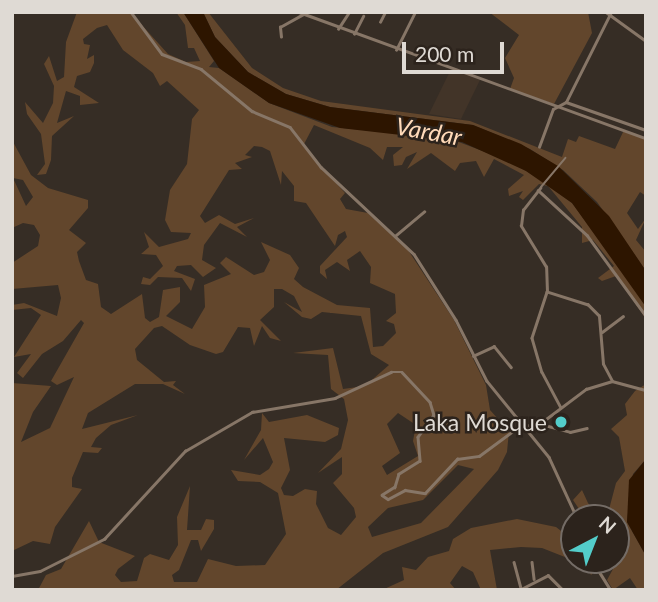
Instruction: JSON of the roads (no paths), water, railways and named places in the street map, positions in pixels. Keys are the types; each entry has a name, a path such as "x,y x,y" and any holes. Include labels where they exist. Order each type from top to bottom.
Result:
{"street":[{"path":"131,12 162,54 201,69 252,111 290,127 321,167 417,258 456,320 473,356 554,466 571,504"},
{"path":"338,29 349,12"},
{"path":"380,22 386,12"},
{"path":"396,50 415,12"},
{"path":"281,37 279,28 301,13 338,29 646,138"},
{"path":"566,102 609,13 646,41"},
{"path":"354,34 363,16"},
{"path":"539,147 555,106 566,102 646,130"},
{"path":"561,408 542,372 532,336 547,292 546,267 521,223 523,210 565,158"},
{"path":"539,189 587,236 646,316"},
{"path":"395,236 424,212"},
{"path":"547,292 590,306 599,316 603,364 612,381"},
{"path":"602,332 624,316"},
{"path":"473,356 494,346 511,367"},
{"path":"12,576 40,570 104,539 185,451 251,412 335,398 391,372 402,372 430,402 434,415 418,438 420,461 398,474 395,486 383,495 388,499 405,490 425,494 457,460 479,456 522,426 537,422 561,408 586,389 612,381 646,390"},
{"path":"537,422 570,432 587,428"},
{"path":"514,562 519,588 548,575 563,590"},
{"path":"532,562 534,579"},
{"path":"601,574 611,590"}],"water":[{"name":"Vardar","path":"183,12 203,12 215,37 248,72 286,94 330,107 473,125 521,144 558,166 609,216 646,271 646,307 572,203 526,171 462,142 340,128 269,103 219,68"},
{"path":"646,459 646,556 630,527 629,480"}],"place":[{"name":"Laka Mosque","path":"561,422"}]}
